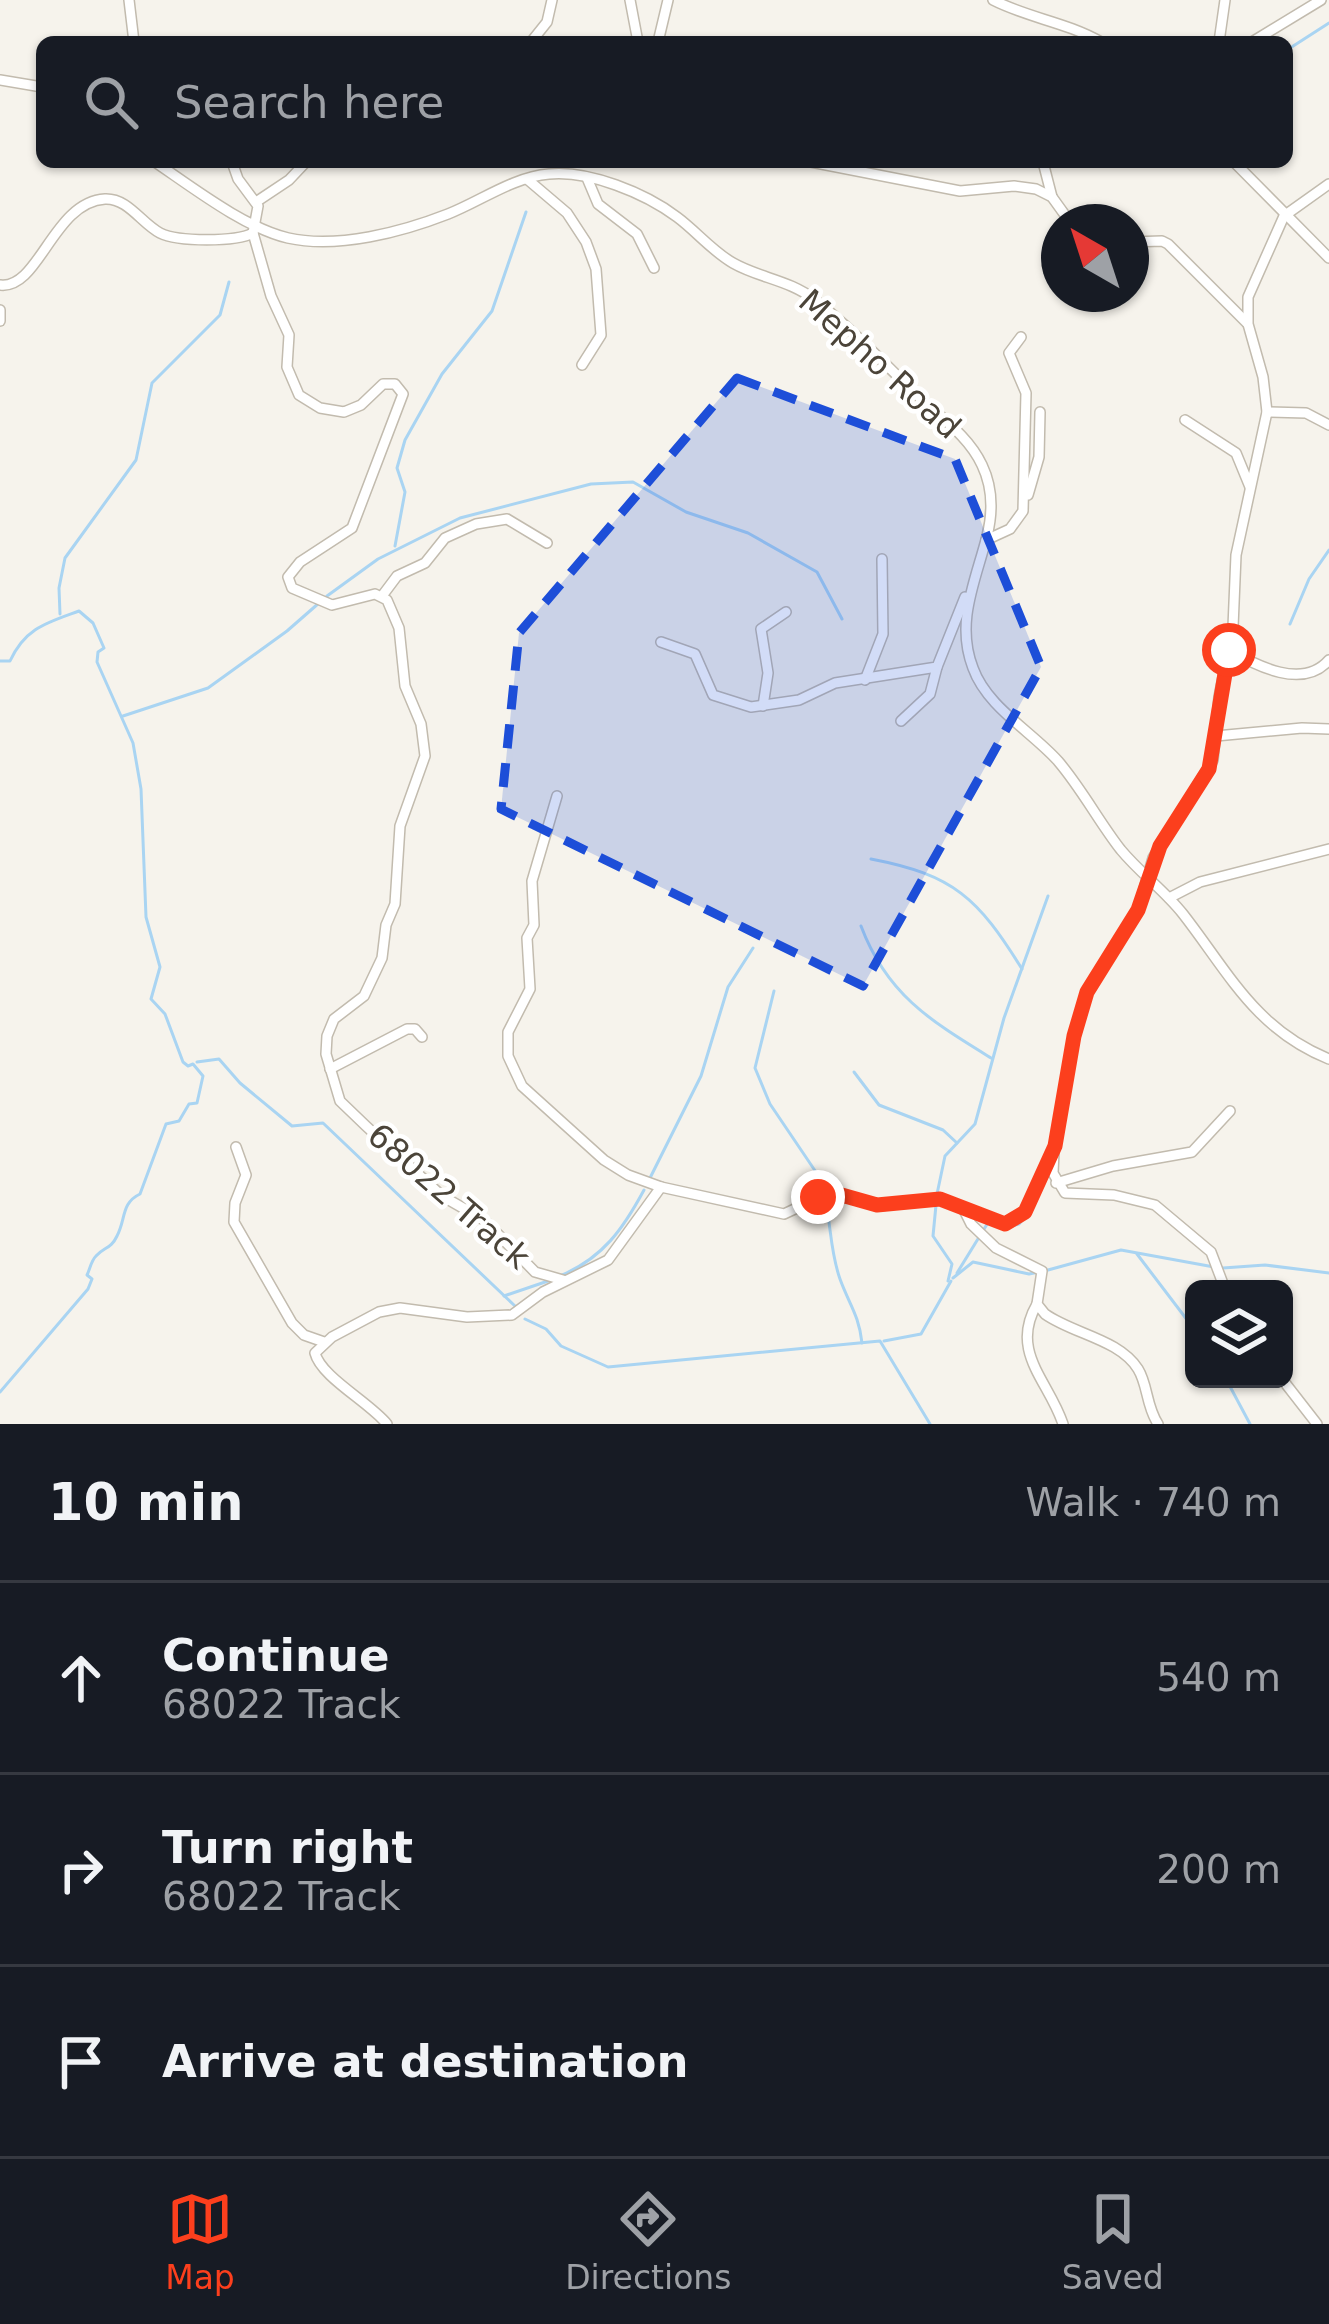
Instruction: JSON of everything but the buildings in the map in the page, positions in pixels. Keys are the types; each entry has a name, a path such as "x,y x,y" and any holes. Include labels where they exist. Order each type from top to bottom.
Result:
{"street":[{"path":"536,36 547,22 552,0"},
{"path":"630,0 637,36"},
{"path":"659,36 668,0"},
{"path":"993,0 1090,36"},
{"path":"1220,36 1226,0"},
{"path":"1262,36 1321,0"},
{"path":"132,2 134,36"},
{"path":"0,80 36,86"},
{"name":"Mepho Road","path":"164,168 255,230 302,240 376,234 452,212 526,179 572,174 650,201 673,214 727,260 800,290 883,358 958,432 981,464 991,499 986,540 970,588 967,635 976,677 1057,761 1147,881 1169,898 1244,1000 1301,1045 1329,1059"},
{"path":"235,168 260,211 255,230 271,296 286,326 287,368 299,394 320,408 344,412 361,405 383,384 395,384 402,390 350,532 300,562 288,577 292,588 320,602 338,605 382,596 399,628 405,686 424,737 420,774 400,826 395,904 386,925 382,958 364,997 340,1013 330,1027 325,1044 330,1069 407,1029 415,1029 422,1037"},
{"path":"256,202 301,168"},
{"path":"572,174 578,168"},
{"path":"842,168 960,191 1014,186 1052,197"},
{"path":"1045,168 1057,204"},
{"path":"1240,168 1329,258"},
{"path":"587,178 598,204 637,235 654,268"},
{"path":"526,179 568,213 596,269 601,334 582,365"},
{"path":"1222,1280 1211,1252 1155,1205 1114,1196 1072,1196 1056,1183 1055,1146 1080,1011 1098,972 1138,910 1160,846 1209,769 1229,650 1236,555 1267,412 1263,377 1247,324 1250,287 1284,216 1329,184"},
{"path":"0,285 21,279 67,218 103,199 119,202 168,236 242,238 255,230"},
{"path":"1149,241 1162,241 1182,255 1247,324"},
{"path":"0,310 0,321"},
{"path":"1022,337 1009,353 1026,393 1023,512"},
{"path":"986,540 1010,529 1023,512 1039,458 1040,412"},
{"path":"1267,412 1306,412 1329,425"},
{"path":"1185,420 1236,453 1250,487"},
{"path":"382,596 397,576 425,563 445,538 476,524 507,519 547,543"},
{"path":"866,680 883,634 882,559"},
{"path":"901,721 929,694 970,588"},
{"path":"763,706 768,674 761,628 786,612"},
{"path":"661,642 695,654 708,689 740,706 799,700 835,683 938,667"},
{"path":"1229,650 1254,665 1280,672 1319,669 1329,660"},
{"path":"1216,736 1329,729"},
{"path":"557,796 532,881 534,925 527,938 530,989 506,1044 517,1080 618,1170 661,1187 784,1214 831,1192 877,1205 928,1198 1005,1224 1019,1219 1055,1146"},
{"path":"1169,898 1220,876 1329,849"},
{"name":"68022 Track","path":"330,1069 340,1101 442,1196 484,1220 536,1271 568,1281 597,1268 616,1253 661,1187"},
{"path":"1056,1183 1113,1166 1192,1152 1230,1111"},
{"path":"236,1147 246,1175 233,1214 238,1230 297,1329 324,1342"},
{"path":"961,1207 970,1224 996,1248 1042,1271 1028,1323 1032,1366 1063,1424"},
{"path":"387,1424 371,1405 318,1365 315,1353 324,1342 363,1319 400,1309 506,1317 568,1281"},
{"path":"1036,1304 1052,1319 1127,1356 1141,1375 1146,1403 1158,1424"},
{"path":"1289,1388 1317,1424"}],"highlighted area":[{"path":"737,378 955,459 1041,667 863,986 501,809 519,633"}],"waterway":[{"path":"1293,46 1329,23"},
{"path":"395,546 405,492 397,468 405,440 442,374 492,311 526,212"},
{"path":"60,614 65,558 136,460 152,383 220,315 229,282"},
{"path":"327,596 378,559 460,518 591,484 633,482 686,512 748,533 817,572 842,619"},
{"path":"1290,624 1309,579 1329,550"},
{"path":"123,716 208,688 319,603"},
{"path":"0,661 10,661 30,634 56,619 79,611 93,623 104,648 97,662 133,743 141,789 146,917 160,967 151,999 165,1014 183,1062 193,1064 203,1076 197,1103 189,1104 179,1121 166,1124 140,1194 127,1207 115,1240 92,1263 88,1289 0,1392"},
{"path":"871,859 923,873 961,893 992,924 1022,969"},
{"path":"937,1194 945,1156 975,1124 1004,1018 1048,896"},
{"path":"861,926 884,971 913,1004 991,1058"},
{"path":"650,1178 701,1076 728,987 753,948"},
{"path":"774,991 755,1068 770,1104 822,1181"},
{"path":"197,1062 219,1059 292,1126 323,1123 515,1306"},
{"path":"854,1072 879,1105 943,1130 957,1143"},
{"path":"560,1276 610,1241 644,1190"},
{"path":"826,1203 837,1270 862,1343"},
{"path":"936,1205 933,1236 952,1264 948,1281"},
{"path":"1009,1227 1029,1212"},
{"path":"957,1273 989,1221"},
{"path":"1048,1270 1121,1250 1214,1267"},
{"path":"1137,1254 1185,1317"},
{"path":"953,1278 973,1262 1039,1272"},
{"path":"1223,1268 1265,1265 1329,1273"},
{"path":"504,1296 551,1280"},
{"path":"884,1341 921,1334 951,1281"},
{"path":"525,1319 546,1329 561,1346 608,1367 880,1341 930,1424"},
{"path":"1231,1388 1250,1424"}],"route":[{"path":"818,1197 831,1192 877,1205 940,1199 1005,1224 1025,1212 1059,1134 1074,1036 1087,992 1138,910 1153,858 1213,760 1229,650"}]}
